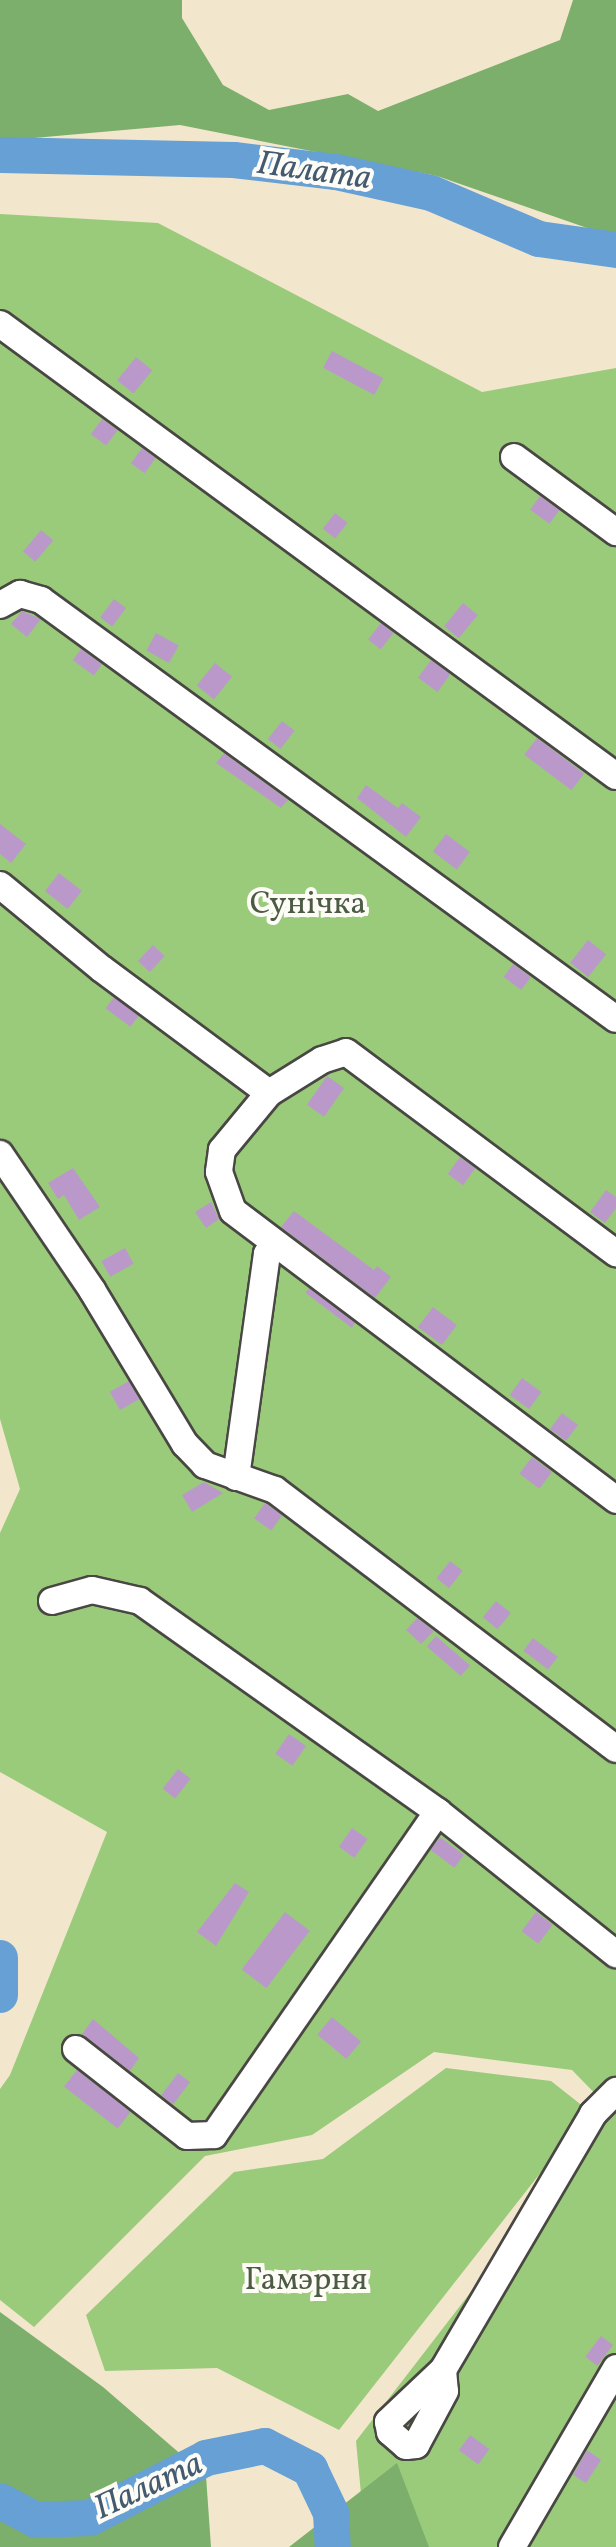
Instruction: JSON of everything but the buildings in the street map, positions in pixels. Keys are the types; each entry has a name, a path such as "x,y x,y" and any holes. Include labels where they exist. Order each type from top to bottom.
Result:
{"street":[{"path":"0,324 616,776"},
{"path":"514,457 616,532"},
{"path":"0,605 20,594 41,600 616,1019"},
{"path":"0,885 102,969 269,1093"},
{"path":"616,1253 346,1052 322,1060 269,1093 222,1150 219,1172 233,1211 616,1500"},
{"path":"0,1154 92,1290 185,1444 205,1465 275,1490 616,1749"},
{"path":"236,1477 267,1254 273,1244"},
{"path":"52,1601 92,1590 140,1601 438,1812 616,1954"},
{"path":"76,2049 187,2136 214,2135 438,1812"},
{"path":"443,2370 593,2114 616,2091"},
{"path":"512,2547 616,2368"}],"green space":[{"path":"0,0 182,0 182,18 223,85 269,110 348,94 378,111 560,40 573,0 616,0 616,238 437,176 180,125 0,141"},
{"name":"Сунічка","path":"0,214 158,223 482,392 616,368 616,2547 366,2547 356,2441 611,2110 572,2070 434,2052 312,2135 205,2156 34,2327 0,2300 0,2089 10,2075 107,1832 0,1772 0,1533 20,1489 0,1419"},
{"name":"Гамэрня","path":"446,2068 551,2081 589,2111 339,2430 217,2368 105,2371 86,2315 234,2172 323,2159"},
{"path":"0,2312 103,2387 206,2476 211,2547 0,2547"},
{"path":"397,2463 429,2547 289,2547"}],"waterway":[{"name":"Палата","path":"0,155 234,160 336,172 431,193 539,239 616,250"},
{"name":"Палата","path":"0,1958 0,1995"},
{"name":"Палата","path":"0,2501 36,2520 90,2518 206,2458 265,2446 310,2469 331,2513 333,2547"}]}
